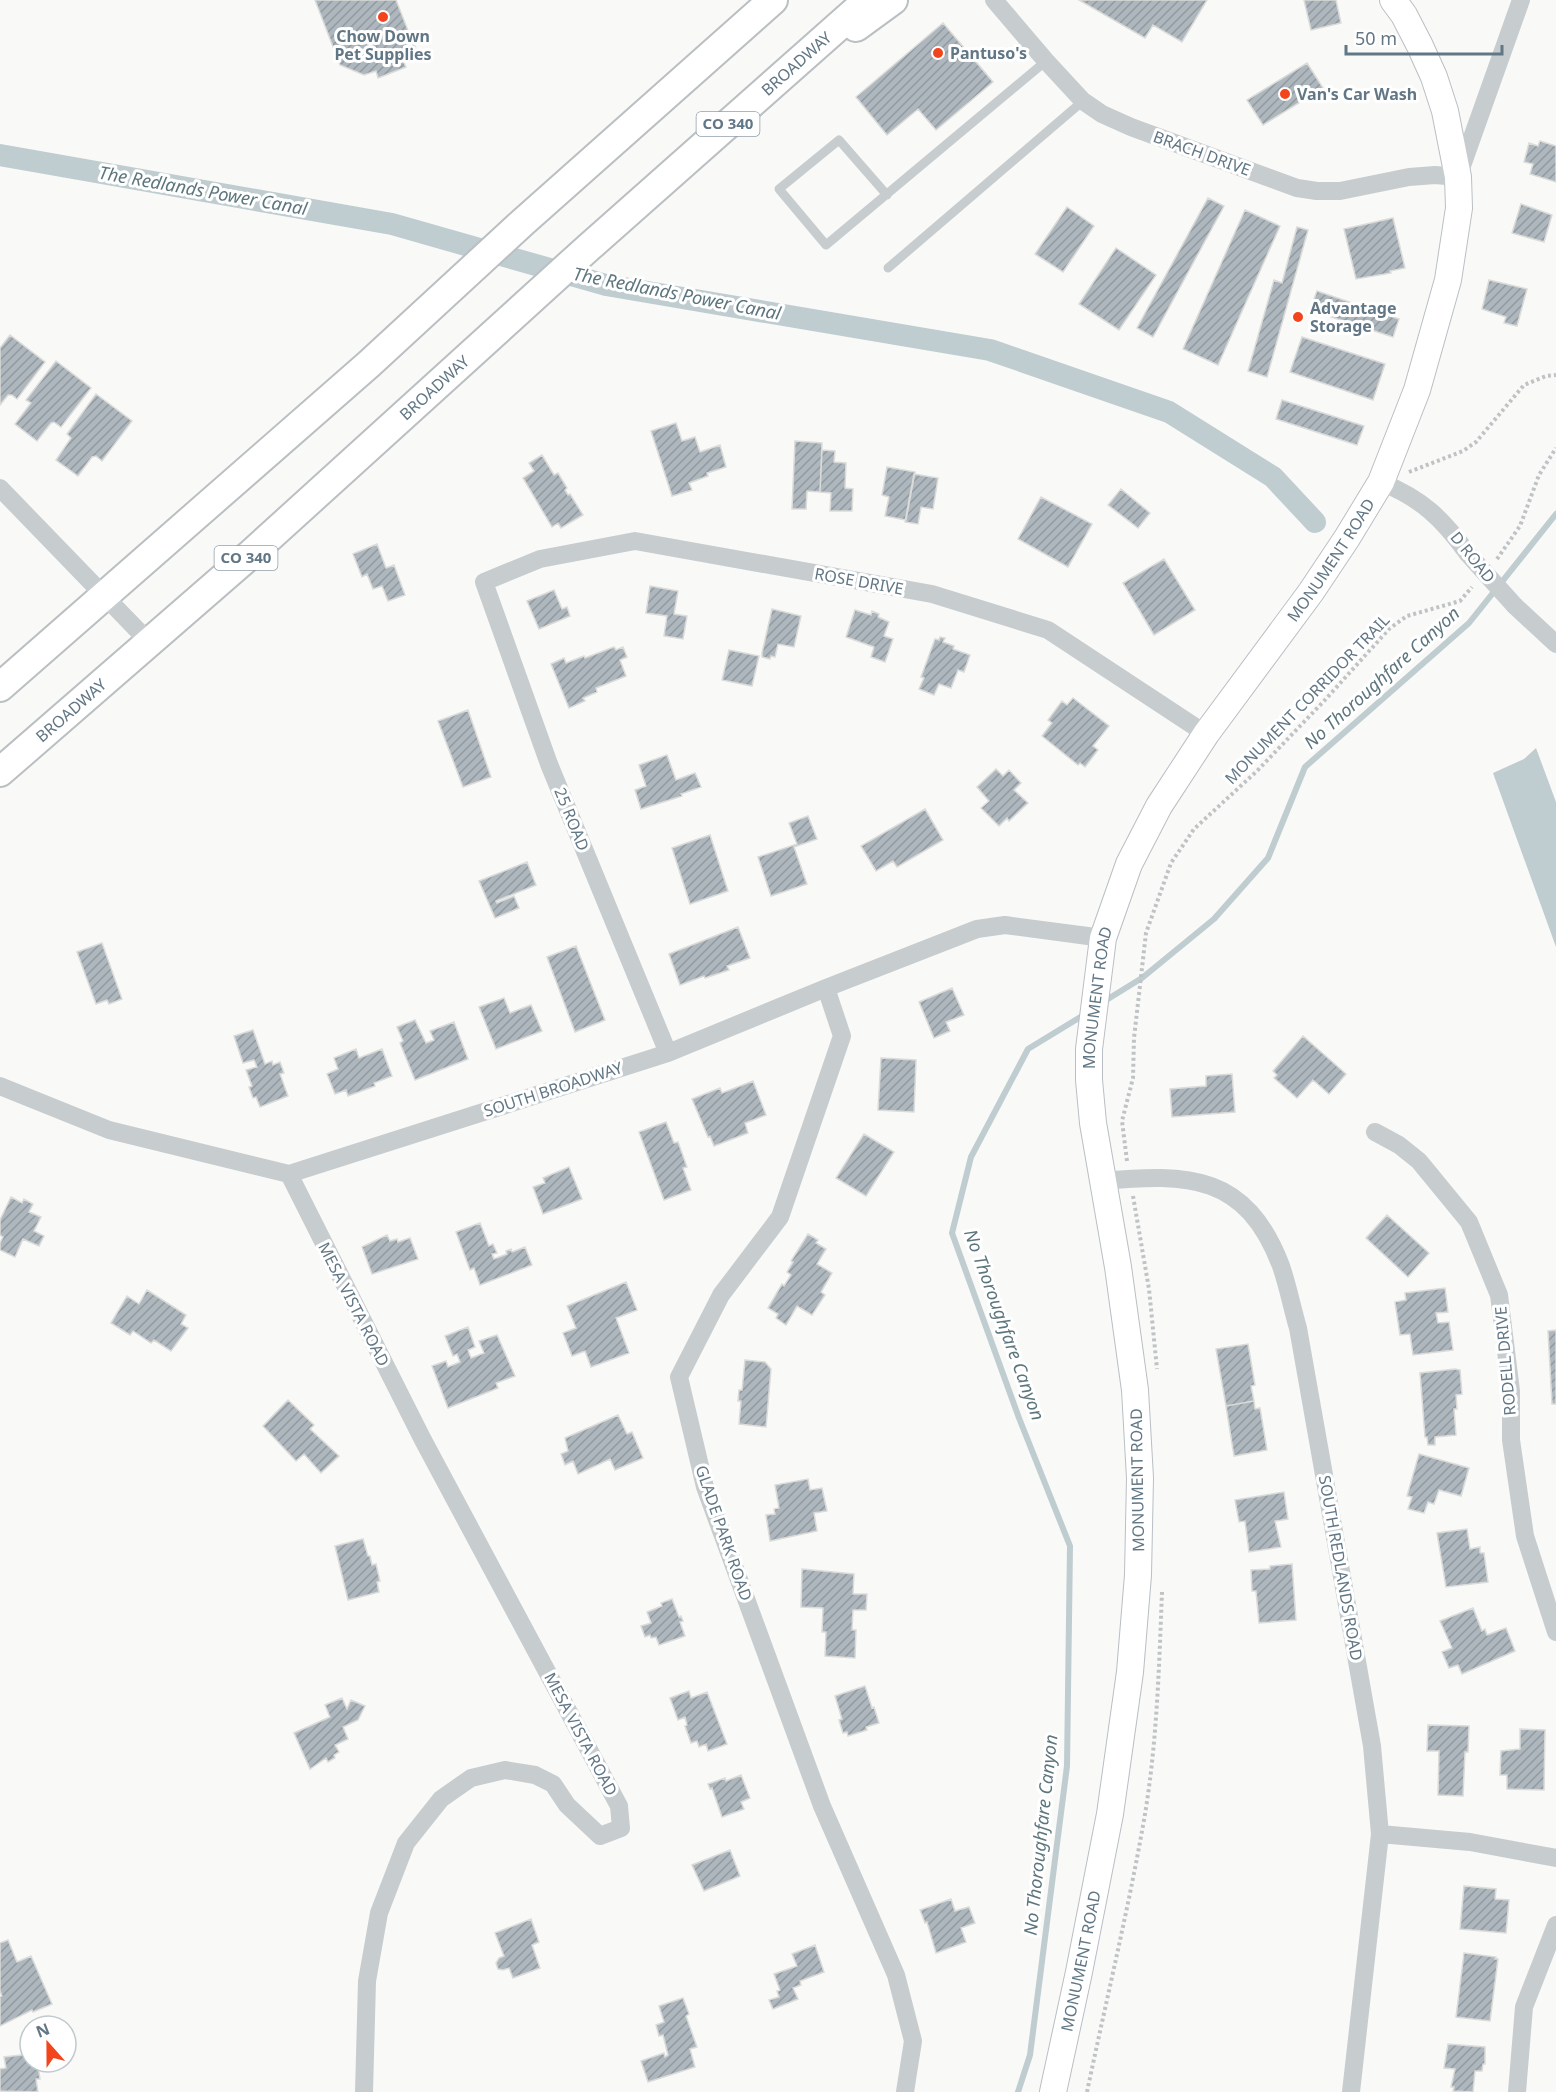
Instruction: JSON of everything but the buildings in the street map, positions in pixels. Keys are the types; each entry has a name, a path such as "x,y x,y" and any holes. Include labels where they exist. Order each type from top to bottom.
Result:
{"main road":[{"path":"0,687 369,364 522,223 773,0"},
{"path":"770,87 852,0"},
{"name":"BROADWAY","path":"0,772 252,553 524,305 868,0"},
{"path":"770,87 893,0"},
{"name":"MONUMENT ROAD","path":"1053,2092 1110,1814 1130,1672 1138,1575 1140,1478 1135,1390 1118,1267 1101,1181 1089,1080 1089,1049 1103,938 1129,864 1159,806 1206,734 1311,592 1347,538 1381,482 1417,390 1448,280 1459,208 1458,177 1445,111 1434,77 1404,15 1393,0"}],"street":[{"name":"BRACH DRIVE","path":"994,0 1083,101 1102,114 1131,127 1297,188 1340,191 1409,177 1435,175 1458,177"},
{"path":"1458,177 1521,0"},
{"name":"D ROAD","path":"1381,482 1402,491 1432,510 1515,606 1556,644"},
{"path":"0,488 149,642"},
{"name":"ROSE DRIVE","path":"484,582 540,559 635,541 932,594 1048,630 1206,734"},
{"name":"25 ROAD","path":"484,582 549,764 668,1053"},
{"name":"SOUTH BROADWAY","path":"289,1174 668,1053 977,929 1005,925 1103,938"},
{"name":"GLADE PARK ROAD","path":"826,988 842,1036 780,1217 721,1294 679,1377 705,1487 822,1806 896,1976 913,2041 905,2092"},
{"path":"0,1086 108,1130 289,1174"},
{"name":"RODELL DRIVE","path":"1375,1132 1399,1145 1419,1161 1468,1222 1499,1295 1511,1391 1511,1440 1525,1536 1556,1632"},
{"name":"MESA VISTA ROAD","path":"289,1174 429,1450 619,1806 621,1828 600,1836 567,1805 553,1784 535,1775 505,1770 471,1778 441,1799 406,1843 379,1913 367,1981 364,2092"},
{"name":"SOUTH REDLANDS ROAD","path":"1101,1181 1176,1178 1199,1181 1220,1188 1243,1204 1265,1231 1281,1267 1298,1328 1363,1690 1372,1746 1380,1834 1351,2092"},
{"path":"1380,1834 1470,1842 1556,1858"},
{"path":"1517,2092 1524,2007 1556,1925"}],"lane":[{"path":"887,195 838,140 779,189 826,245 887,195 1046,61"},
{"path":"888,268 1083,101"}],"path":[{"path":"1425,466 1462,452 1476,442 1524,385 1546,376 1556,375"},
{"path":"1494,562 1520,526 1539,475 1556,448"},
{"name":"MONUMENT CORRIDOR TRAIL","path":"1126,1155 1122,1121 1133,1078 1134,1038 1146,933 1171,863 1194,829 1257,771 1389,629 1407,616 1460,601 1474,585"}],"shaded area":[{"path":"1536,748 1556,802 1556,947 1493,773 1524,759"}],"waterway":[{"name":"The Redlands Power Canal","path":"0,155 392,224 606,285 990,350 1169,412 1273,477 1315,522"},
{"name":"No Thoroughfare Canyon","path":"1103,1002 1142,978 1214,919 1268,858 1305,767 1469,623 1556,514"},
{"name":"No Thoroughfare Canyon","path":"1018,2092 1030,2055 1067,1766 1070,1546 1019,1418 952,1233 971,1157 1028,1049 1087,1013"}],"place":[{"name":"Chow Down Pet Supplies","path":"383,17"},
{"name":"Pantuso's","path":"938,53"},
{"name":"Van's Car Wash","path":"1285,94"},
{"name":"Advantage Storage","path":"1298,317"}]}
